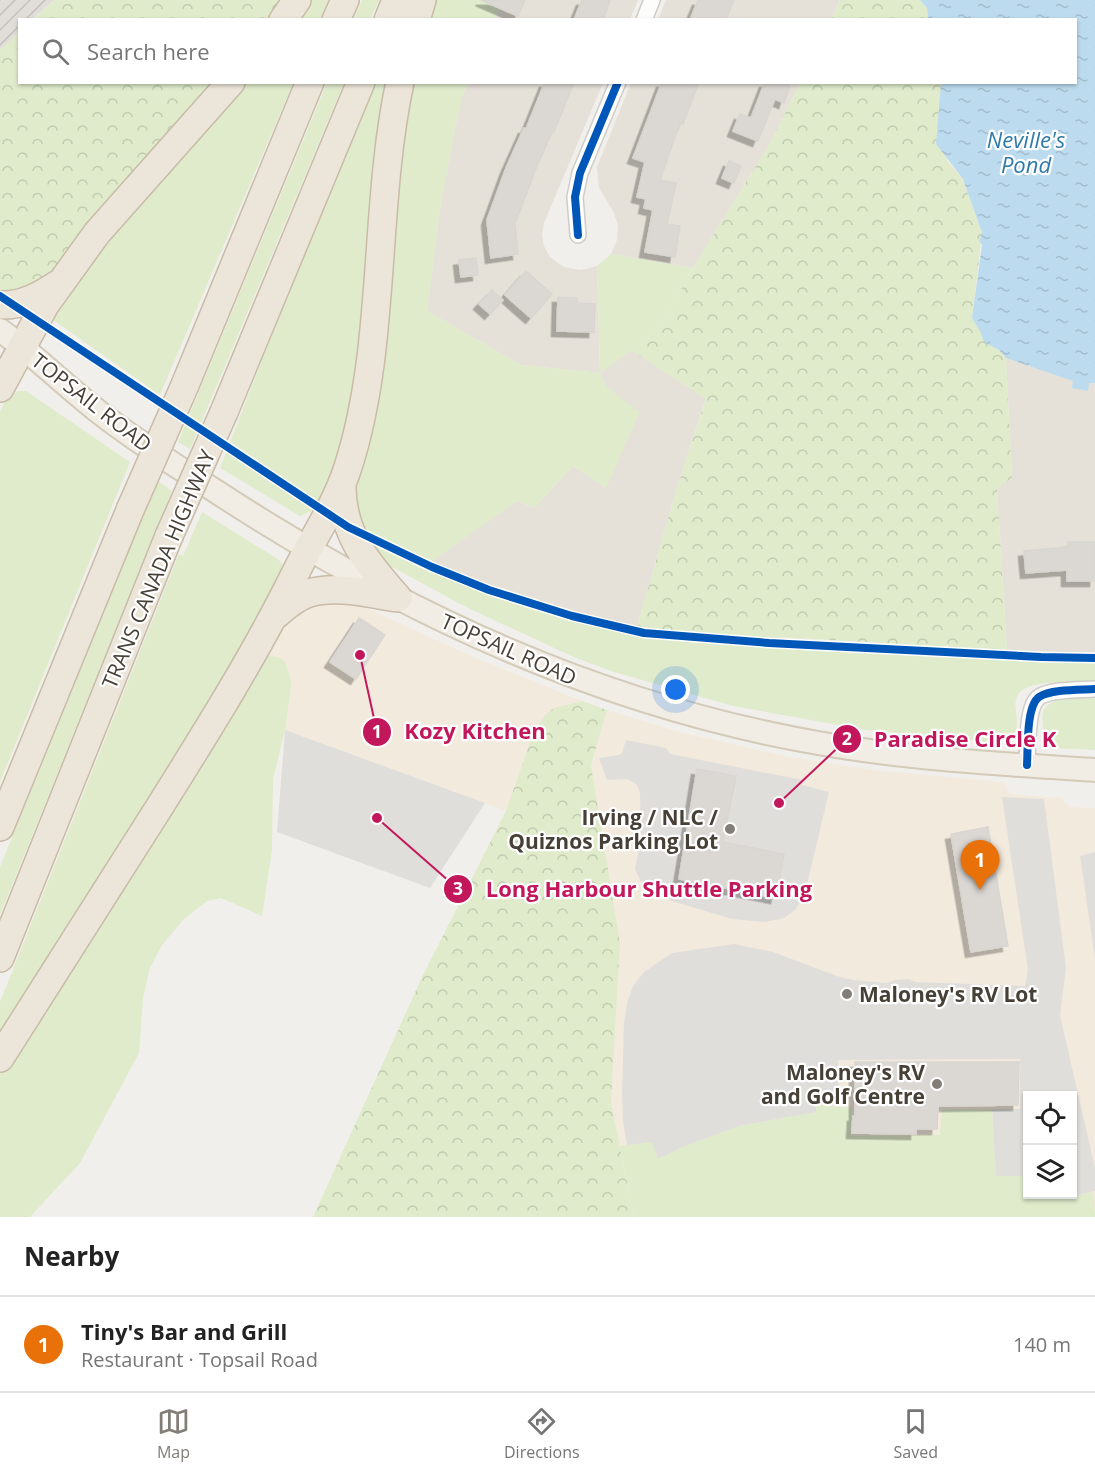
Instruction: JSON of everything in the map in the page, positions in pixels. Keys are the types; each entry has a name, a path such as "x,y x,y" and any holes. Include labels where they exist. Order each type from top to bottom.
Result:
{"highway":[{"path":"284,18 297,0"},
{"path":"337,18 345,0"},
{"path":"389,18 396,0"},
{"path":"417,18 422,0"},
{"path":"0,388 45,305 97,233 130,193 229,84"},
{"path":"0,827 309,84"},
{"name":"TRANS CANADA HIGHWAY","path":"0,958 169,536 224,412 360,84"},
{"path":"0,1058 227,698 274,616 342,481 359,425 366,384 388,150 400,84"},
{"path":"0,305 14,306 41,295 59,284"},
{"path":"342,481 342,501 350,533 364,557 398,598"},
{"path":"274,616 294,600 316,592 345,592 398,598"}],"main road":[{"name":"TOPSAIL ROAD","path":"0,330 24,347 110,421 214,491 308,548 398,598 556,671 598,687 693,716 845,748 1095,770"}],"street":[{"path":"645,18 652,0"},
{"path":"578,235 575,197 580,173 617,84"},
{"path":"1027,765 1031,711 1034,702 1040,696 1052,693 1095,689"}],"shaded area":[{"path":"0,0 54,0 34,18 18,18 18,33 0,50"},
{"path":"502,0 638,0 630,18 495,18"},
{"path":"666,0 840,0 831,18 659,18"},
{"path":"468,84 603,84 544,223 542,235 544,246 550,257 564,267 581,270 597,266 600,373 521,365 427,311 441,202 461,99"},
{"path":"631,84 800,84 772,140 693,268 611,254 617,240 618,225 613,211 599,188 597,167"},
{"path":"631,350 706,398 675,494 637,627 490,586 430,562 517,501 534,508 573,466 606,488 606,387 600,373"},
{"path":"1006,358 1075,381 1095,383 1095,654 1007,650 997,488 1012,477"},
{"path":"316,598 354,602 471,656 582,701 566,704 534,731 506,811 285,730 291,687 263,654 283,618"},
{"path":"607,710 676,731 789,757 881,771 1003,782 1011,794 1061,798 1069,807 1095,808 1095,1217 634,1217 611,1102 620,943 591,765"},
{"path":"285,730 485,803 430,888 277,832"},
{"name":"Irving / NLC / Quiznos Parking Lot","path":"626,740 666,748 670,754 803,780 802,785 829,792 804,897 795,910 784,918 765,922 732,919 672,901 641,882 635,869 641,838 640,792 637,785 627,779 607,780 599,758 622,753"},
{"name":"Maloney's RV Lot","path":"1002,797 1044,799 1066,968 1060,1015 1095,1168 1095,1191 1077,1196 1077,1091 1023,1091 1023,1176 996,1176 992,1109 1020,1109 1020,1059 838,1060 839,1107 816,1100 816,1112 739,1126 685,1146 658,1159 652,1142 627,1145 622,1094 624,1023 627,1003 633,986 644,972 672,953 734,944 773,952 837,976 886,983 909,979 916,982 1025,986 1028,970"},
{"path":"1095,852 1095,959 1080,856"}],"green space":[{"path":"54,0 289,0 275,18 35,18"},
{"path":"306,0 328,0 320,18 293,18"},
{"path":"362,0 379,0 370,18 354,18"},
{"path":"434,0 502,0 494,18 428,18"},
{"path":"840,0 920,0 927,8 928,18 832,18"},
{"path":"18,33 18,84 219,84 33,290 14,299 0,290 0,50"},
{"path":"240,84 293,84 160,395 49,317 53,306"},
{"path":"327,84 344,84 190,449 178,442"},
{"path":"372,84 394,84 349,432 318,508 300,516 220,468 348,138"},
{"path":"410,84 468,84 461,99 441,202 427,311 521,365 600,373 606,387 640,412 606,488 573,466 534,508 517,501 431,562 490,586 637,627 834,641 1095,654 1095,681 1045,683 1027,687 1017,697 1015,704 1017,726 1014,732 997,743 866,730 733,706 614,672 576,658 466,607 379,560 355,520 352,496 390,261"},
{"path":"800,84 941,84 947,161 963,179 982,234 972,318 982,333 984,342 999,350 1006,358 1012,478 997,488 1007,650 637,627 675,494 706,399 631,350 659,330 693,268 772,140"},
{"path":"611,254 693,268 659,330 600,373 597,266"},
{"path":"18,391 26,391 130,462 0,782 0,412 7,400"},
{"path":"158,481 172,491 0,915 0,867"},
{"path":"202,512 278,559 285,568 284,581 0,1046 0,1002 179,554 183,556"},
{"path":"263,654 281,658 285,662 291,687 285,730 273,779 272,850 262,916 221,898 207,901 183,920 162,945 149,970 143,999 139,1053 80,1163 30,1217 0,1217 0,1071"},
{"path":"1095,698 1095,750 1053,748 1048,744 1043,731 1043,715 1046,707 1065,699"},
{"path":"582,701 607,710 591,765 620,943 611,1102 634,1217 313,1217 423,975 506,811 534,731 546,714 554,708"},
{"path":"815,1100 839,1107 851,1107 851,1136 940,1135 942,1110 992,1109 996,1176 1023,1176 1023,1199 1077,1199 1077,1196 1094,1192 1095,1217 634,1217 620,1146 652,1141 659,1159 685,1146 739,1126 815,1112"}],"water":[{"name":"Neville's Pond","path":"920,0 1095,0 1095,383 1089,383 1088,391 1072,388 1073,381 1006,358 999,350 984,342 972,318 982,245 979,241 982,233 963,179 936,144 941,84 1077,84 1077,18 928,18 927,8"}],"building":[{"path":"481,0 525,0 518,16"},
{"path":"582,0 610,0 604,18 575,18"},
{"path":"698,0 734,0 727,18 691,18"},
{"path":"544,84 573,84 535,171 515,224 518,254 491,258 487,220 506,168 524,128 526,129"},
{"path":"661,84 698,84 683,124 680,123 660,180 676,183 667,224 680,226 675,257 645,252 653,210 644,208 646,199 637,197 645,162 633,158"},
{"path":"764,84 790,86 784,103 775,99 758,141 733,131 740,114 751,118"},
{"path":"729,161 741,166 734,183 722,178"},
{"path":"476,258 478,275 461,277 459,260"},
{"path":"526,271 552,294 531,318 505,295"},
{"path":"492,290 503,300 490,314 479,304"},
{"path":"558,297 577,298 577,303 595,304 594,332 557,331"},
{"path":"1068,542 1095,542 1095,581 1067,581 1067,570 1026,573 1024,551 1068,547"},
{"path":"359,618 385,635 356,679 330,662"},
{"path":"697,769 736,776 723,842 784,854 776,898 679,879"},
{"path":"988,827 1008,946 971,952 951,834"},
{"name":"Maloney's RV and Golf Centre","path":"855,1062 1019,1062 1018,1105 938,1106 937,1129 916,1129 916,1134 852,1133 853,1116 855,1116"}],"cycle path":[{"path":"578,235 575,197 580,173 617,84"},
{"path":"0,296 348,527 432,567 489,590 572,616 644,633 769,643 1095,658"},
{"path":"1027,765 1030,718 1039,697 1058,691 1095,689"}],"place":[{"name":"Kozy Kitchen","path":"360,655"},
{"name":"Paradise Circle K","path":"779,803"},
{"name":"Long Harbour Shuttle Parking","path":"377,818"},
{"name":"Irving / NLC / Quiznos Parking Lot","path":"730,829"},
{"name":"Tiny's Bar and Grill","path":"980,890"},
{"name":"Maloney's RV Lot","path":"847,994"},
{"name":"Maloney's RV and Golf Centre","path":"937,1084"}]}
